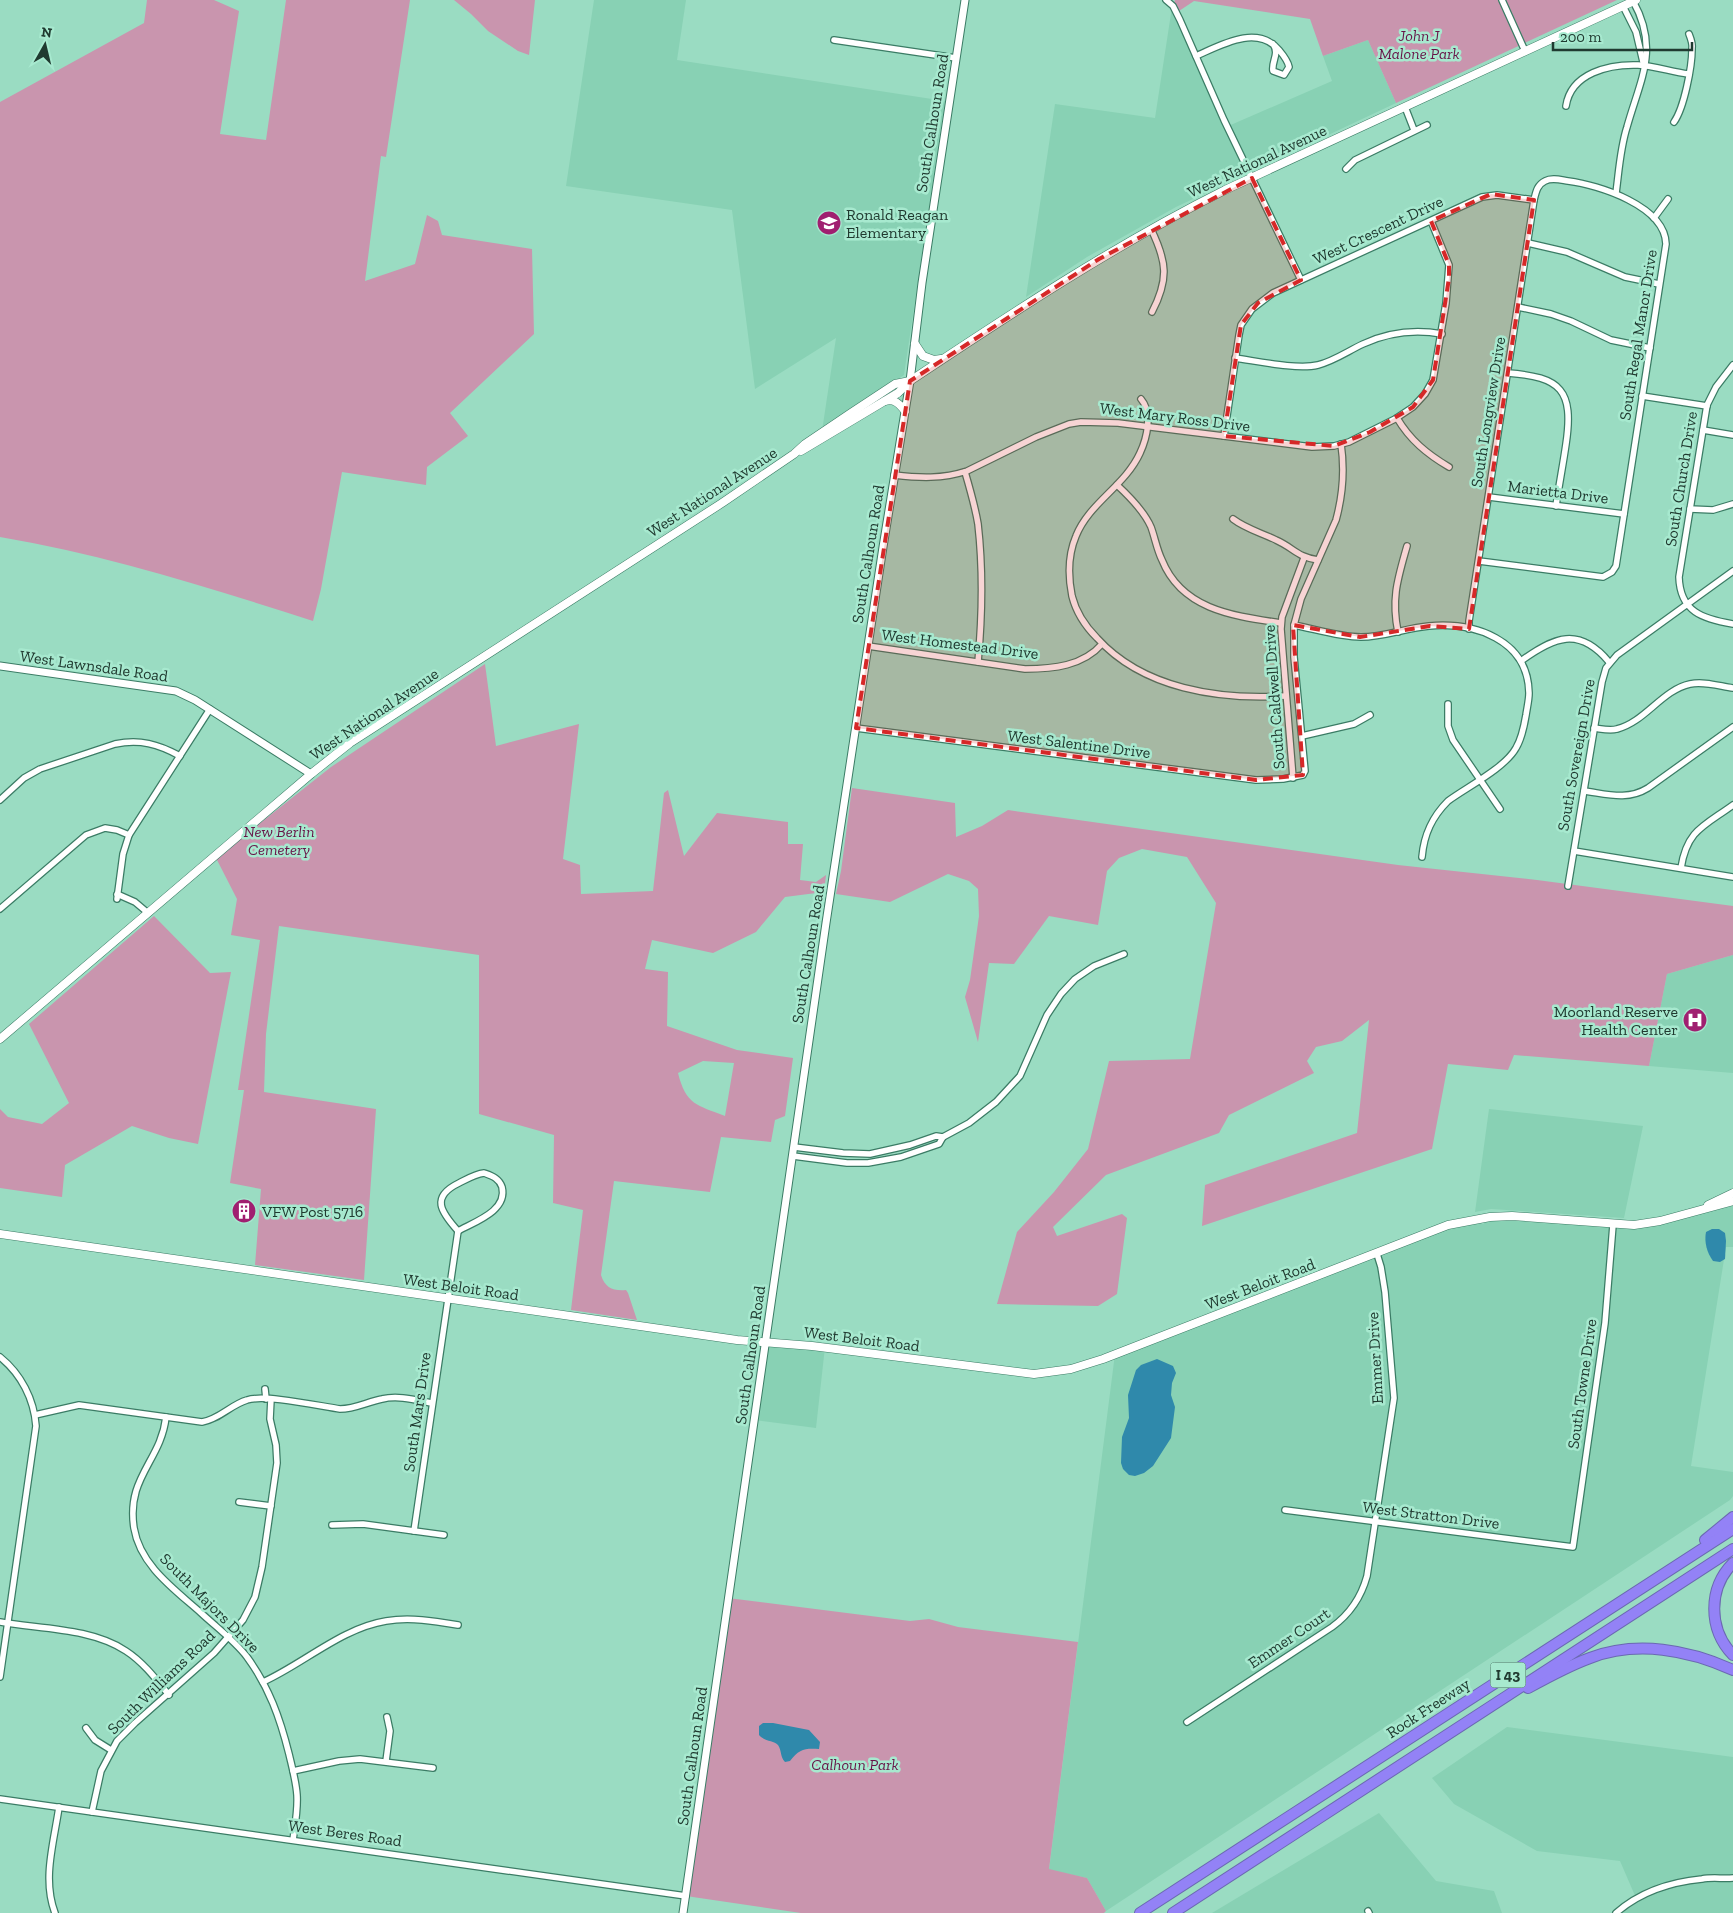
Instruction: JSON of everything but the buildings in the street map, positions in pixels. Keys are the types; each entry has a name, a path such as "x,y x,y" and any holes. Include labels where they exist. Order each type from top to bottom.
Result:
{"highway":[{"path":"1646,1585 1733,1517"},
{"name":"Rock Freeway","path":"1140,1913 1733,1529"},
{"name":"Rock Freeway","path":"1173,1913 1467,1720 1733,1549"},
{"path":"1733,1563 1719,1582 1714,1613 1720,1635 1733,1655"},
{"path":"1467,1720 1564,1669 1592,1657 1621,1650 1642,1648 1684,1652 1712,1660 1733,1670"}],"main road":[{"name":"West National Avenue","path":"0,1039 311,774 350,743 722,503 794,454 833,433 898,393 910,381 1069,277 1151,229 1252,178 1634,0"},
{"path":"915,344 922,356 934,360 943,359"},
{"name":"West National Avenue","path":"794,454 808,442 895,384 910,381"},
{"path":"881,402 894,401 905,411"},
{"name":"West Beloit Road","path":"1697,1210 1733,1193"},
{"name":"West Beloit Road","path":"0,1234 635,1326 812,1346 1020,1373 1057,1372 1103,1359 1186,1328 1281,1288 1378,1254 1448,1225 1490,1217 1528,1217 1613,1225 1634,1225 1733,1201"}],"street":[{"name":"South Calhoun Road","path":"683,1913 794,1147 868,646 910,381 922,283 965,0"},
{"path":"1166,0 1173,6 1301,280"},
{"path":"1502,0 1525,51"},
{"path":"1616,193 1622,145 1647,57 1648,44 1643,21 1634,0"},
{"path":"1623,6 1636,32 1644,66"},
{"path":"1674,122 1682,108 1688,74 1692,50 1689,34"},
{"path":"1196,56 1238,38 1257,38 1272,44 1278,48 1288,64 1288,71 1284,75 1273,72 1276,52 1272,44"},
{"path":"834,40 956,58"},
{"path":"1566,106 1573,86 1589,74 1614,66 1644,66 1688,74"},
{"path":"1405,107 1414,130"},
{"path":"1346,169 1355,160 1427,125"},
{"name":"South Regal Manor Drive","path":"1479,561 1598,577 1611,574 1616,566 1660,284 1666,237 1663,229 1654,218 1616,193 1586,184 1551,179 1540,185 1534,200"},
{"name":"West Crescent Drive","path":"1235,358 1238,335 1245,320 1258,303 1273,293 1468,203 1492,194 1534,200"},
{"path":"1654,218 1668,199"},
{"name":"South Longview Drive","path":"1468,629 1534,200"},
{"name":"West Mary Ross Drive","path":"894,475 935,478 965,472 1036,437 1069,424 1096,421 1312,447 1349,442 1397,418 1413,407 1425,394 1433,380 1442,334 1449,265 1431,221"},
{"path":"1151,229 1162,255 1165,270 1161,292 1152,312"},
{"path":"1528,243 1567,252 1625,276 1660,284"},
{"path":"1518,307 1551,314 1571,321 1611,340 1650,348"},
{"path":"1224,436 1235,358 1300,366 1316,366 1388,334 1422,332 1442,334"},
{"name":"South Church Drive","path":"1687,604 1680,591 1679,577 1707,406 1716,387 1730,374 1733,365"},
{"path":"1508,373 1540,377 1548,381 1558,389 1567,403 1569,422 1556,506"},
{"path":"1642,396 1707,406"},
{"path":"1141,400 1147,410 1147,426 1141,451 1134,465 1092,510 1075,537 1069,569 1073,600 1080,616 1102,644 1132,668 1153,678 1176,686 1231,695 1285,696"},
{"path":"1397,418 1408,436 1418,446 1450,468"},
{"path":"1703,430 1733,435"},
{"name":"South Caldwell Drive","path":"1304,558 1281,624 1285,696 1296,777 1303,775 1305,770 1294,657 1294,625 1300,599 1336,520 1343,492 1341,444"},
{"path":"965,472 978,524 981,630 978,662"},
{"path":"1117,485 1144,515 1162,560 1180,590 1212,608 1235,615 1281,624"},
{"name":"Marietta Drive","path":"1488,497 1624,514"},
{"path":"1690,509 1712,510 1733,504"},
{"path":"1233,519 1277,540 1304,558 1318,560"},
{"path":"1398,632 1394,598 1396,581 1407,546"},
{"name":"South Sovereign Drive","path":"1568,886 1602,682 1609,662 1733,571"},
{"path":"1687,604 1697,614 1708,620 1733,624"},
{"path":"1294,625 1360,637 1430,626 1468,629 1487,633 1498,639 1510,648 1521,661 1527,677 1529,695 1522,735 1511,756 1448,801 1435,815 1427,830 1422,857"},
{"path":"1521,661 1548,643 1566,638 1581,640 1591,644 1609,662"},
{"name":"West Homestead Drive","path":"868,646 1025,669 1059,667 1079,660 1102,644"},
{"name":"West Lawnsdale Road","path":"0,666 164,688 186,695 210,708 311,774"},
{"path":"1594,728 1611,730 1625,726 1675,690 1689,684 1733,688"},
{"path":"1448,704 1450,734 1500,808"},
{"path":"148,913 135,902 117,897 123,854 130,835 210,708"},
{"path":"1302,736 1354,724 1370,715"},
{"path":"1584,791 1619,796 1637,794 1733,727"},
{"name":"West Salentine Drive","path":"856,728 1256,780 1296,777"},
{"path":"0,800 24,778 40,768 115,744 146,742 163,747 180,756"},
{"path":"1681,868 1685,848 1692,836 1733,805"},
{"path":"0,909 86,835 105,828 130,835"},
{"path":"1574,851 1733,877"},
{"path":"793,1156 846,1163 868,1162 908,1155 939,1144 943,1138 969,1123 996,1102 1020,1076 1047,1015 1074,979 1094,966 1124,954"},
{"path":"794,1147 868,1154 906,1147 936,1136 943,1138"},
{"path":"906,1147 908,1155"},
{"path":"868,1154 868,1162"},
{"path":"477,1174 492,1176 499,1181 502,1189 502,1197 498,1206 458,1231 444,1216 441,1208 444,1193 449,1188 477,1174"},
{"name":"South Towne Drive","path":"1572,1547 1605,1323 1613,1225"},
{"name":"South Mars Drive","path":"414,1531 458,1231"},
{"name":"Emmer Drive","path":"1375,1521 1392,1412 1394,1386 1385,1292 1378,1254"},
{"path":"0,1357 22,1382 35,1415 35,1439 0,1677"},
{"name":"South Williams Road","path":"92,1812 96,1785 111,1750 126,1732 196,1670 228,1638 246,1614 257,1591 271,1506 277,1454 265,1389"},
{"path":"35,1415 79,1405 202,1422 210,1421 246,1400 268,1399 340,1409 351,1408 386,1398 432,1403"},
{"name":"South Majors Drive","path":"166,1417 162,1438 144,1469 136,1490 133,1516 136,1538 144,1556 159,1574 246,1656 263,1682 278,1712 293,1771 297,1805 293,1840"},
{"path":"239,1502 271,1506"},
{"name":"West Stratton Drive","path":"1285,1510 1572,1547"},
{"name":"Emmer Court","path":"1187,1722 1346,1616 1357,1602 1365,1585 1375,1521"},
{"path":"332,1525 362,1524 444,1535"},
{"path":"263,1682 353,1632 375,1623 396,1620 419,1620 458,1625"},
{"path":"0,1622 87,1635 108,1641 134,1657 169,1694"},
{"path":"386,1762 390,1731 387,1718"},
{"path":"86,1728 95,1740 111,1750"},
{"path":"293,1771 349,1760 386,1762 433,1768"},
{"name":"West Beres Road","path":"0,1799 686,1896"},
{"path":"48,1913 55,1912 49,1892 49,1877 59,1807"},
{"path":"1616,1913 1636,1898 1661,1888 1702,1878 1732,1879"}],"highlighted area":[{"path":"1252,178 1301,280 1258,303 1241,325 1224,436 1334,446 1370,432 1413,407 1433,380 1449,278 1449,265 1431,221 1491,194 1534,200 1469,629 1430,626 1360,637 1293,625 1303,775 1256,780 856,728 910,381 1099,259"}],"shaded area":[{"name":"Ronald Reagan Elementary","path":"594,0 686,0 677,60 945,101 904,375 822,431 836,338 755,389 732,210 566,186"},
{"path":"1172,7 1226,127 1332,81 1323,56 1368,40 1396,103 1176,207 1087,257 1026,297 1055,104 1155,118"},
{"name":"Moorland Reserve Health Center","path":"1733,955 1733,1073 1649,1066 1667,974"},
{"path":"1489,1109 1643,1126 1624,1218 1491,1209 1475,1212"},
{"path":"1733,1197 1733,1247 1726,1247 1691,1466 1733,1472 1733,1496 1730,1500 1106,1911 1087,1878 1049,1870 1115,1354 1469,1220 1483,1224 1490,1217 1634,1225"},
{"path":"766,1342 825,1347 816,1428 755,1420"},
{"path":"1507,1727 1733,1757 1733,1913 1616,1913 1636,1898 1620,1861 1537,1851 1454,1804 1432,1778"},
{"path":"1379,1813 1436,1881 1494,1891 1502,1913 1212,1913"}],"green space":[{"path":"147,0 214,0 239,11 220,134 266,140 286,0 410,0 386,157 381,156 365,281 415,264 427,215 438,221 442,235 532,249 534,334 450,413 468,436 427,467 426,485 342,472 321,589 313,621 119,563 40,544 0,537 0,102 144,23"},
{"path":"454,0 535,0 529,55 518,51 488,31"},
{"name":"John J Malone Park","path":"1175,0 1617,0 1396,103 1368,40 1323,56 1310,19 1194,1 1179,11 1174,3"},
{"name":"New Berlin Cemetery","path":"485,664 496,746 579,724 563,859 580,865 581,894 653,891 664,793 668,790 684,856 717,813 788,822 788,844 803,844 800,880 816,882 826,875 824,892 785,897 756,932 713,953 652,940 645,969 668,972 667,1026 737,1050 793,1058 785,1116 775,1120 771,1142 721,1137 710,1192 614,1181 601,1275 610,1288 626,1290 637,1320 571,1310 583,1210 553,1203 554,1135 479,1114 479,955 279,926 266,1034 264,1092 376,1109 364,1280 255,1265 261,1189 230,1183 244,1090 238,1090 260,940 231,935 237,899 216,858 331,767","holes":["703,1061 734,1063 725,1116 700,1106 689,1098 681,1084 678,1073"]},
{"path":"852,788 955,803 956,837 982,826 1008,810 1398,865 1537,880 1733,906 1733,955 1667,974 1649,1066 1514,1055 1508,1070 1448,1064 1432,1149 1202,1226 1205,1185 1357,1133 1369,1020 1342,1041 1316,1047 1307,1061 1314,1073 1229,1115 1219,1133 1106,1175 1053,1227 1057,1236 1122,1214 1127,1218 1117,1294 1098,1306 997,1304 1017,1232 1054,1192 1088,1149 1109,1061 1190,1059 1216,903 1187,857 1142,849 1119,858 1107,871 1098,925 1049,916 1014,964 989,963 978,1042 965,997 970,980 979,916 978,889 969,881 948,874 890,902 836,894 841,871"},
{"path":"154,916 210,973 231,972 198,1144 169,1138 132,1126 65,1165 62,1197 0,1188 0,1109 8,1117 42,1124 69,1103 29,1024"},
{"name":"Calhoun Park","path":"728,1598 910,1621 929,1619 958,1627 1078,1642 1049,1869 1087,1878 1106,1911 1104,1913 801,1913 686,1896"}],"water":[{"path":"1712,1229 1719,1229 1725,1233 1725,1259 1720,1262 1713,1261 1706,1247 1706,1232"},
{"path":"1157,1359 1173,1366 1176,1373 1172,1383 1171,1395 1175,1407 1171,1438 1153,1466 1144,1473 1135,1476 1129,1475 1123,1469 1121,1463 1122,1437 1129,1418 1128,1395 1136,1370 1141,1365"},
{"path":"763,1723 773,1723 809,1730 820,1742 819,1749 803,1750 790,1761 785,1762 778,1745 759,1735 759,1726"}],"place":[{"name":"Ronald Reagan Elementary","path":"829,223"},
{"name":"Moorland Reserve Health Center","path":"1695,1020"},
{"name":"VFW Post 5716","path":"244,1211"}]}
